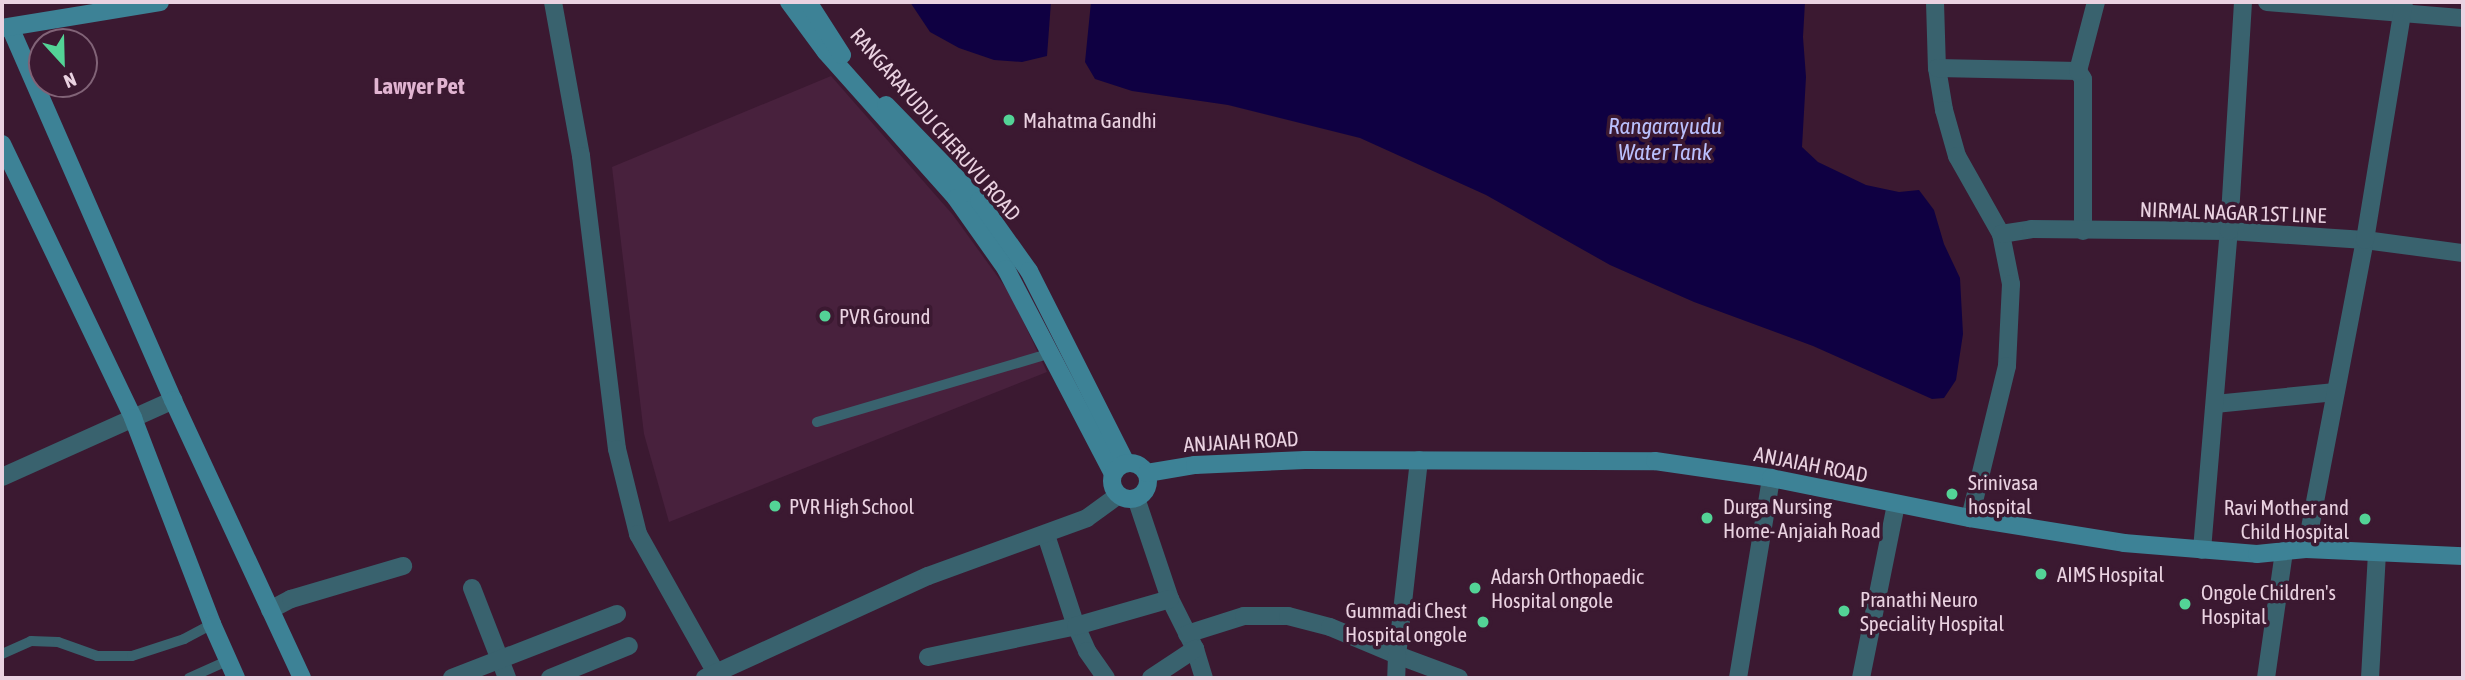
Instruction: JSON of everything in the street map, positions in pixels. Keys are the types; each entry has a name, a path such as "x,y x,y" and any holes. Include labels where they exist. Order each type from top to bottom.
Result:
{"street":[{"path":"160,2 6,27 173,400 302,678"},
{"path":"553,2 581,156 617,449 638,534 711,676 928,576 1046,535 1087,518 1128,497 1147,488 1147,473 1135,463 1120,469 1113,486 1128,497 1170,599 1191,641 1204,678"},
{"path":"789,2 826,52 956,198 1006,269 1120,469"},
{"name":"RANGARAYUDU CHERUVU ROAD","path":"808,2 838,51 997,224 1029,271 1120,469"},
{"path":"1935,2 1937,68 1957,156 2001,234 2011,284 2007,366 1970,519"},
{"path":"2083,231 2083,79 2078,71 2096,2"},
{"path":"2202,550 2229,231 2243,2"},
{"path":"2267,2 2402,6 2463,18"},
{"path":"2306,549 2365,240 2402,6"},
{"path":"1937,68 2078,71"},
{"path":"2,145 133,418 212,624 236,678"},
{"name":"NIRMAL NAGAR 1ST LINE","path":"2001,234 2031,229 2229,231 2365,240 2463,253"},
{"path":"2215,404 2335,392"},
{"path":"2,477 173,400"},
{"path":"1396,678 1419,460"},
{"name":"ANJAIAH ROAD","path":"1147,473 1195,465 1419,460 1642,460 1771,478 2066,536 2257,554 2306,549 2463,556"},
{"path":"1738,678 1771,478"},
{"path":"1861,678 1896,504"},
{"path":"1046,535 1076,626 1087,651 1106,678"},
{"path":"2266,678 2284,551"},
{"path":"2370,678 2377,553"},
{"path":"270,610 291,599 403,566"},
{"path":"472,587 507,678"},
{"path":"928,657 1076,626 1170,599"},
{"path":"452,678 617,614"},
{"path":"1151,678 1191,641 1244,616 1288,616 1330,627 1459,678"},
{"path":"550,678 629,646"}],"lane":[{"path":"817,422 1052,353"},
{"path":"2,654 31,641 58,642 97,656 132,656 184,639 212,624"},
{"path":"189,678 229,660"}],"shaded area":[{"name":"PVR Ground","path":"831,76 953,215 1011,295 1047,372 669,522 644,434 612,167"}],"water":[{"path":"910,2 1051,2 1047,56 1022,62 994,60 959,48 930,32"},
{"name":"Rangarayudu Water Tank","path":"1091,2 1805,2 1803,37 1806,77 1802,147 1818,162 1866,185 1899,192 1919,190 1934,210 1944,244 1960,278 1963,334 1956,380 1944,398 1932,399 1813,346 1694,302 1610,265 1486,195 1360,138 1228,105 1132,91 1095,79 1085,62"}],"place":[{"name":"Mahatma Gandhi","path":"1009,120"},
{"name":"PVR Ground","path":"825,316"},
{"name":"Srinivasa hospital","path":"1952,494"},
{"name":"PVR High School","path":"775,506"},
{"name":"Durga Nursing Home- Anjaiah Road","path":"1707,518"},
{"name":"Ravi Mother and Child Hospital","path":"2365,519"},
{"name":"AIMS Hospital","path":"2041,574"},
{"name":"Adarsh Orthopaedic Hospital ongole","path":"1475,588"},
{"name":"Ongole Children's Hospital","path":"2185,604"},
{"name":"Pranathi Neuro Speciality Hospital","path":"1844,611"},
{"name":"Gummadi Chest Hospital ongole","path":"1483,622"}],"district":[{"name":"Lawyer Pet","path":"419,86"}]}
